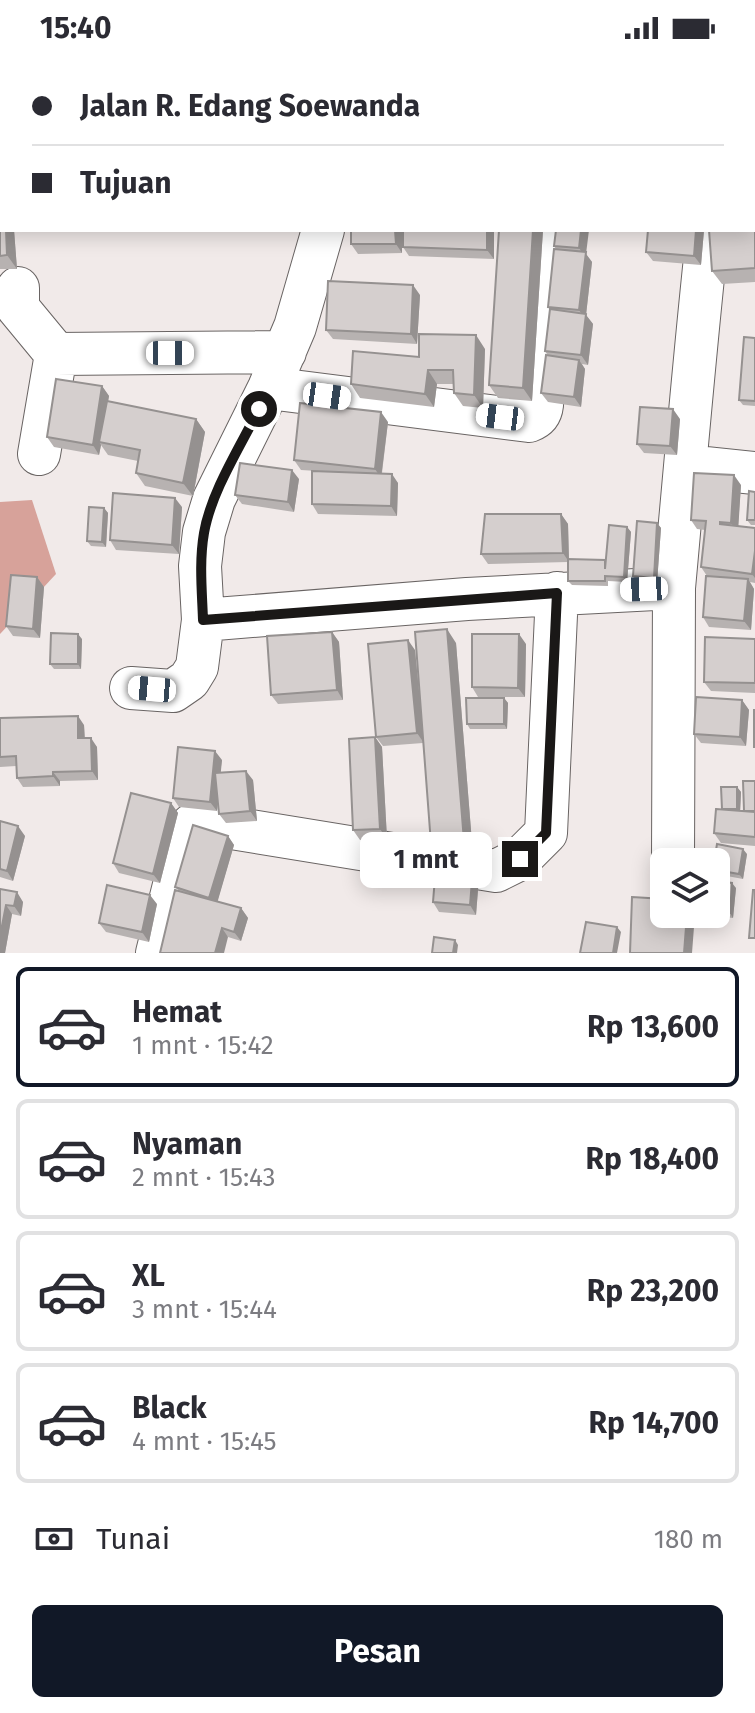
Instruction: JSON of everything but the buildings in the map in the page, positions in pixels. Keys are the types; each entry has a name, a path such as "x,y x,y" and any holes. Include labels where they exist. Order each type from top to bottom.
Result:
{"street":[{"path":"131,688 173,691 189,680 197,667 203,620 200,566 210,510 295,327 322,232"},
{"path":"18,288 18,308 56,354 277,370 529,421 541,412 542,405 551,232"},
{"path":"673,848 674,588 708,232"},
{"path":"39,454 56,354"},
{"path":"686,466 755,473"},
{"path":"203,620 557,593 674,588"},
{"path":"157,953 187,833 192,825 201,823 496,871 520,859 546,833 557,593"}],"shaded area":[{"path":"32,500 56,574 0,634 0,502"}],"route":[{"path":"259,409 214,499 204,532 200,566 203,620 557,593 546,833 520,859"}]}
